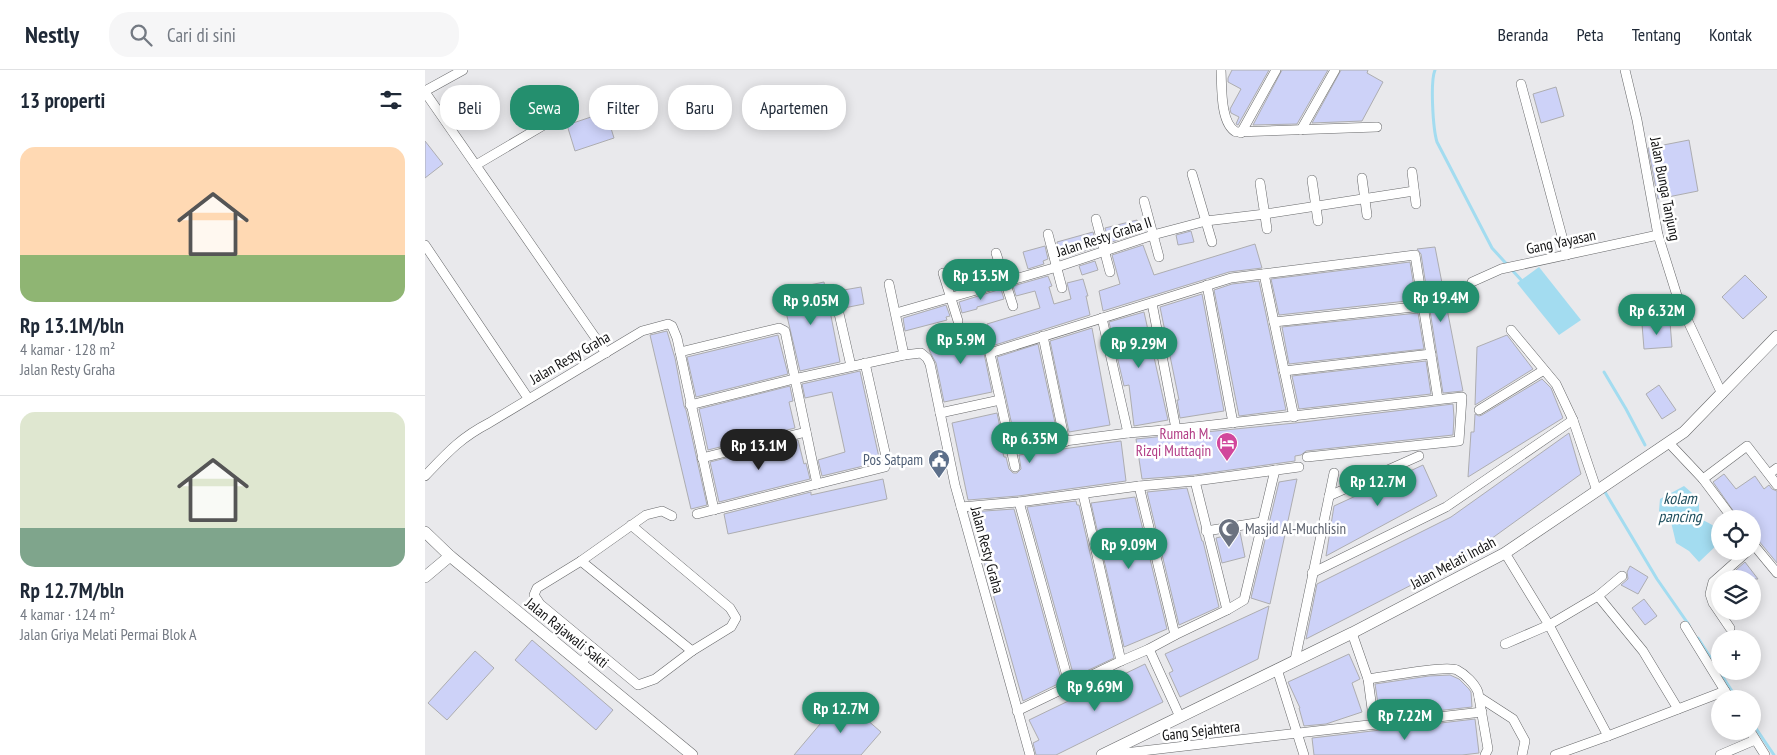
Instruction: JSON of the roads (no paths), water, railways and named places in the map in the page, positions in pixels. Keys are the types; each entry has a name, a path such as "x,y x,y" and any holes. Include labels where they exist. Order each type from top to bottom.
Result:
{"main road":[{"name":"Jalan Melati Indah","path":"1102,755 1352,632 1505,553 1669,444 1684,432 1722,394 1777,336"},
{"name":"Jalan Rajawali Sakti","path":"425,532 450,556 692,755"},
{"path":"425,577 450,556"}],"street":[{"path":"463,70 425,92 606,353"},
{"path":"1221,70 1225,115 1230,127 1241,132 1377,127"},
{"path":"1241,132 1276,70"},
{"path":"1301,130 1335,70"},
{"name":"Jalan Bunga Tanjung","path":"1625,70 1639,128 1658,235 1679,302 1722,394"},
{"path":"1521,84 1567,255"},
{"path":"476,165 535,130"},
{"path":"1412,172 1416,204"},
{"path":"1192,174 1211,242"},
{"path":"1362,178 1367,215"},
{"path":"1312,180 1318,221"},
{"path":"1260,184 1267,228"},
{"name":"Jalan Resty Graha II","path":"896,314 1057,267 1153,235 1206,220 1265,214 1415,191"},
{"path":"1144,201 1159,257"},
{"path":"1096,219 1110,272"},
{"path":"1048,234 1062,288"},
{"name":"Gang Yayasan","path":"1472,282 1501,270 1658,235"},
{"path":"425,245 528,398"},
{"path":"996,253 1013,306"},
{"path":"990,353 1231,278 1415,255 1438,399"},
{"path":"943,273 958,321"},
{"path":"1264,274 1294,417"},
{"path":"690,404 904,355 889,284"},
{"path":"1207,285 1233,423"},
{"path":"835,296 851,366"},
{"path":"1152,302 1176,430"},
{"path":"1274,322 1423,306"},
{"path":"1102,318 1128,433"},
{"name":"Jalan Resty Graha","path":"425,476 454,445 469,433 489,423 642,331 668,324 673,328 680,352 714,510"},
{"path":"680,352 779,328 785,331 817,484"},
{"path":"1511,330 1556,384 1573,420 1597,491"},
{"path":"985,332 1015,467"},
{"path":"1043,336 1065,442"},
{"name":"Jalan Resty Graha","path":"904,355 921,352 930,364 955,485 1030,755"},
{"path":"1284,372 1431,354"},
{"path":"697,514 885,467 887,465 865,363"},
{"path":"1479,410 1544,370"},
{"path":"1010,448 1128,433 1176,430 1294,417 1462,396 1459,441 1307,457"},
{"path":"940,413 1000,400"},
{"path":"1312,574 1446,507 1573,420"},
{"path":"702,458 806,432"},
{"path":"1669,444 1703,479 1726,510"},
{"path":"1703,479 1747,446 1777,485"},
{"path":"1329,496 1419,456"},
{"path":"961,507 1019,502 1299,467"},
{"path":"1769,474 1777,468"},
{"path":"1017,711 1149,649 1244,600 1275,470"},
{"path":"1295,660 1334,473"},
{"path":"1195,481 1227,610"},
{"path":"1139,486 1175,634"},
{"path":"1083,494 1121,661"},
{"path":"1019,502 1070,687"},
{"path":"631,525 730,608 736,618 731,627 692,651 655,679 638,685 540,604 534,595 537,588 581,560 631,525 647,515 662,511 672,516"},
{"path":"1206,531 1262,522"},
{"path":"1505,553 1549,625 1608,736"},
{"path":"1761,556 1777,572"},
{"path":"581,560 692,651"},
{"path":"1731,628 1713,603 1710,594 1713,582 1738,560"},
{"path":"1505,644 1549,625 1598,596 1622,576"},
{"path":"1598,596 1643,651 1678,709"},
{"path":"1685,626 1725,690"},
{"path":"1352,632 1368,680 1375,724"},
{"path":"581,664 593,648"},
{"path":"1149,649 1180,717"},
{"path":"1277,669 1305,755"},
{"path":"1368,680 1442,669 1457,670 1475,684 1488,749 1485,755"},
{"path":"1479,697 1513,719 1525,741 1522,755"},
{"path":"1555,755 1678,709 1711,700"},
{"name":"Gang Sejahtera","path":"1107,755 1482,712"},
{"path":"1720,755 1755,740 1765,755"}],"water":[{"path":"1539,267 1581,320 1559,335 1517,283"},
{"name":"kolam pancing","path":"1684,486 1699,499 1699,518 1711,524 1711,551 1699,562 1689,551 1676,543 1671,522 1659,511 1660,499"}],"waterway":[{"path":"1435,70 1433,76 1433,106 1437,142 1492,248 1523,282"},
{"path":"1604,372 1645,445"},
{"path":"1605,492 1657,579 1689,625"},
{"path":"1698,638 1731,690"},
{"path":"1761,736 1774,755"}],"place":[{"name":"Rumah M. Rizqi Muttaqin","path":"1227,462"},
{"name":"Pos Satpam","path":"939,479"},
{"name":"Masjid Al-Muchlisin","path":"1229,548"}]}
